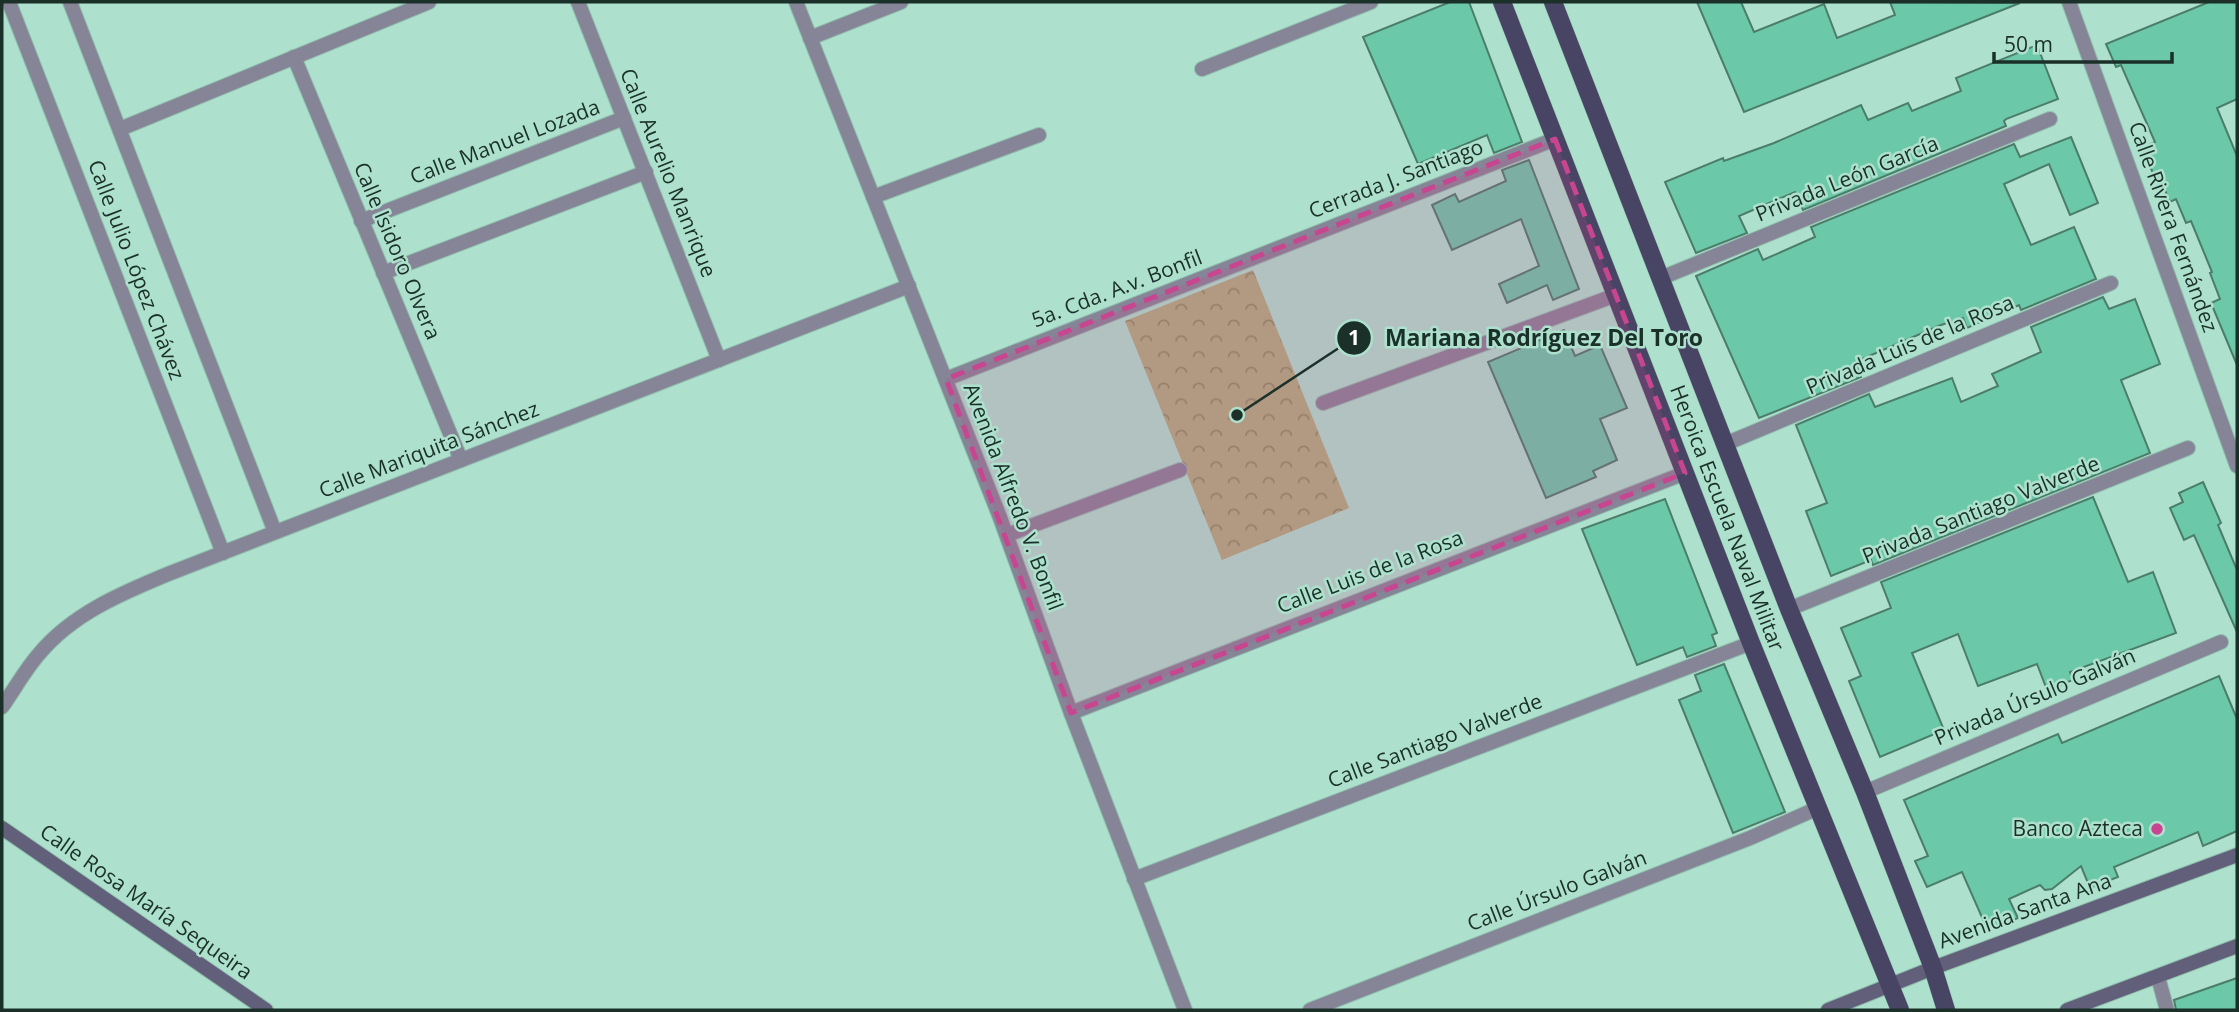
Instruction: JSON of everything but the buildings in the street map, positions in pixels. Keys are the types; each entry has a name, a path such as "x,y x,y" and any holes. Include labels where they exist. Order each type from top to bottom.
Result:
{"main road":[{"name":"Heroica Escuela Naval Militar","path":"1502,2 1751,643 1900,1010"},
{"name":"Heroica Escuela Naval Militar","path":"1553,2 1789,609 1865,792 1933,968 1946,1010"},
{"name":"Calle Rosa María Sequeira","path":"2,828 266,1010"},
{"name":"Avenida Santa Ana","path":"1828,1010 2237,855"},
{"path":"2067,1010 2237,946"}],"street":[{"name":"Calle Julio López Chávez","path":"9,2 223,553"},
{"name":"Calle Julio López Chávez","path":"70,2 275,532"},
{"path":"120,129 429,2"},
{"name":"Calle Aurelio Manrique","path":"578,2 719,359"},
{"name":"Avenida Alfredo V. Bonfil","path":"796,2 1007,535 1071,713 1185,1010"},
{"path":"810,38 901,2"},
{"path":"1202,69 1371,2"},
{"name":"Calle Rivera Fernández","path":"2072,3 2237,466"},
{"name":"Calle Isidoro Olvera","path":"294,57 461,460"},
{"name":"Calle Manuel Lozada","path":"361,220 624,118"},
{"name":"Privada León García","path":"1661,278 2050,119"},
{"path":"873,197 1039,135"},
{"name":"Cerrada J. Santiago","path":"1252,258 1555,139"},
{"path":"383,273 646,172"},
{"name":"5a. Cda. A.v. Bonfil","path":"946,379 1252,258"},
{"name":"Privada Luis de la Rosa","path":"1725,444 2111,283"},
{"name":"Calle Mariquita Sánchez","path":"2,708 40,652 67,628 106,600 909,286"},
{"path":"1323,403 1616,295"},
{"name":"Privada Santiago Valverde","path":"1789,609 2188,448"},
{"path":"1007,535 1180,470"},
{"name":"Calle Luis de la Rosa","path":"1071,713 1685,473"},
{"name":"Privada Úrsulo Galván","path":"1865,792 2221,642"},
{"name":"Calle Santiago Valverde","path":"1134,879 1751,643"},
{"name":"Calle Úrsulo Galván","path":"1310,1010 1750,838 1818,808"},
{"path":"2158,977 2167,1010"}],"highlighted area":[{"path":"1555,139 1685,473 1071,713 946,379"}],"green space":[{"path":"1253,270 1349,508 1222,560 1125,321"}],"place":[{"name":"Mariana Rodríguez Del Toro","path":"1237,415"},
{"name":"Banco Azteca","path":"2157,829"}]}
